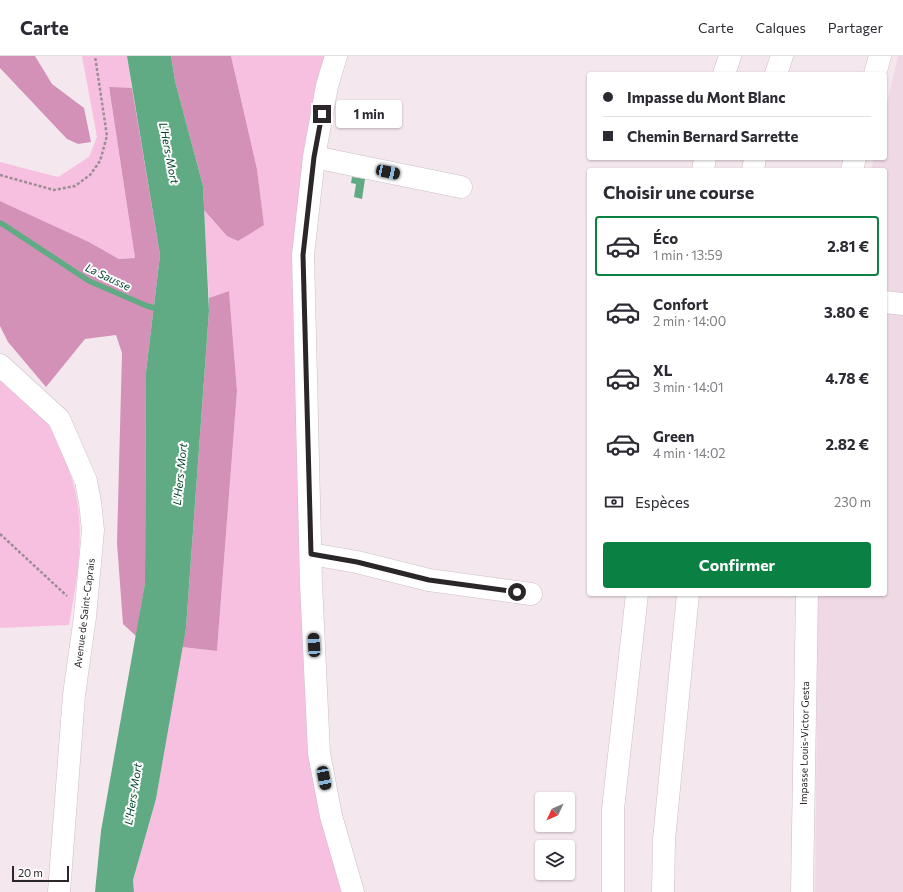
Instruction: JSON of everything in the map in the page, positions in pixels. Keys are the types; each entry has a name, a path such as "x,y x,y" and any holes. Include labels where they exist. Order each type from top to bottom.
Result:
{"main road":[{"path":"336,56 327,86 314,157 303,255 311,554 319,753 331,816 353,892"},
{"path":"725,72 730,56"},
{"path":"777,72 782,56"},
{"path":"876,72 880,56"},
{"path":"314,157 461,187"},
{"path":"887,302 903,304"},
{"name":"Avenue de Saint-Caprais","path":"0,365 59,419 86,480 93,530 85,617 74,695 59,892"},
{"path":"311,554 357,562 429,580 530,594"},
{"path":"613,892 613,809 637,596"},
{"path":"663,892 664,840 688,596"},
{"name":"Impasse Louis-Victor Gesta","path":"802,892 807,596"}],"path":[{"path":"0,175 54,190 75,186 90,175 100,161 107,136 95,56"},
{"path":"0,534 64,594 74,605 77,613 85,617"}],"shaded area":[{"path":"0,56 35,56 52,84 84,108 91,142 78,144 67,139 0,68"},
{"path":"82,56 127,56 132,88 109,88 135,258 119,259 89,242 0,201 0,162 58,177 89,157 97,137"},
{"path":"171,56 231,56 257,169 264,225 238,241 227,236 204,210 203,186 175,81"},
{"path":"231,56 329,56 306,152 314,780 342,892 134,892 133,880 156,799 182,647 217,651 237,391 229,291 209,298 204,210 227,235 264,225 257,169"},
{"path":"898,56 903,56 903,892 815,892 818,596 887,596 887,168 872,168 874,160 887,160 887,103"},
{"path":"109,87 132,88 160,255 146,372 145,583 136,636 123,624 117,543 122,353 116,335 85,339 46,387 8,342 0,326 0,201 89,242 119,259 135,258"},
{"path":"229,291 237,391 217,651 182,647 186,628 209,298"},
{"path":"0,377 33,407 50,427 59,444 73,483 78,503 80,538 75,591 69,625 0,628"}],"water":[{"name":"L'Hers-Mort","path":"127,56 171,56 175,81 203,186 209,311 186,628 156,799 133,880 134,892 95,892 101,831 145,583 146,372 160,255"},
{"path":"352,177 365,179 362,199 354,197 356,184 351,183"}],"waterway":[{"name":"La Sausse","path":"0,223 89,281 147,306 161,310"}],"route":[{"path":"322,114 314,157 303,255 311,554 357,562 429,580 517,592"}]}
